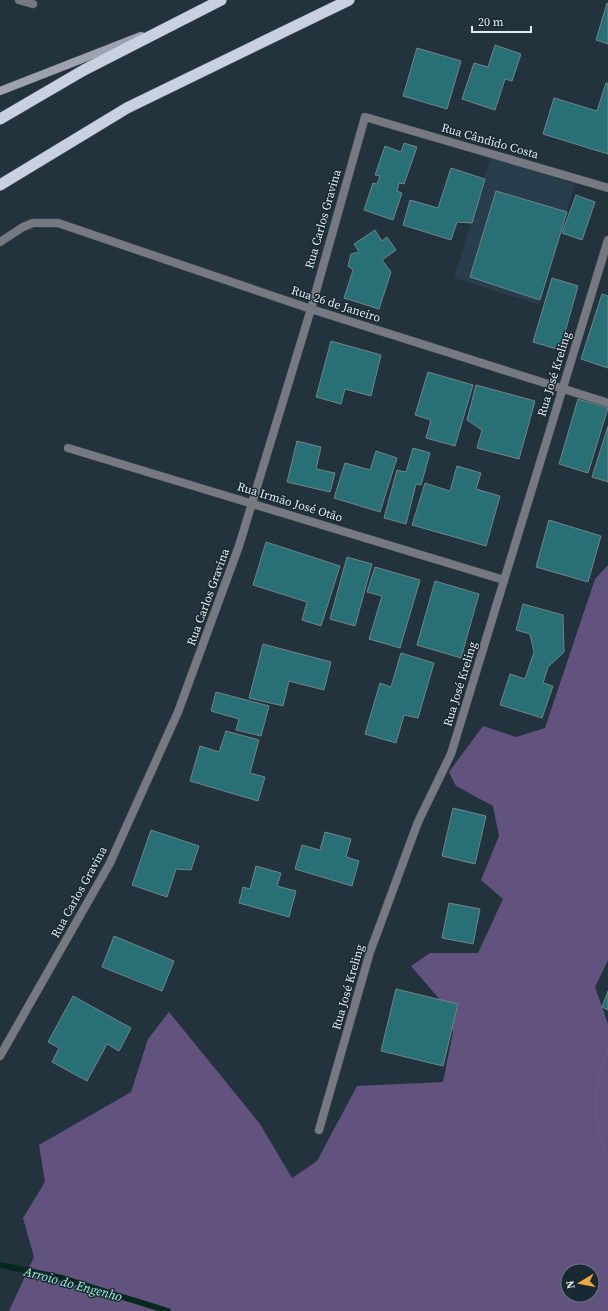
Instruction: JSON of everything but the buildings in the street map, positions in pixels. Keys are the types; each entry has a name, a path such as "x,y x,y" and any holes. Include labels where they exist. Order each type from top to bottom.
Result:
{"highway":[{"path":"0,119 84,70 165,27 221,0"},
{"path":"0,184 127,108 349,0"}],"main road":[{"path":"0,91 58,67 165,27"}],"street":[{"path":"19,0 33,4"},
{"name":"Rua Cândido Costa","path":"365,117 608,188"},
{"name":"Rua Carlos Gravina","path":"0,1056 110,863 178,712 239,546 311,309 365,117"},
{"name":"Rua 26 de Janeiro","path":"0,242 23,227 33,223 58,223 311,309 608,404"},
{"name":"Rua José Kreling","path":"319,1130 370,952 418,822 451,754 608,240"},
{"name":"Rua Irmão José Otão","path":"68,448 504,580"}],"path":[{"path":"608,1051 598,1080 596,1108 600,1133 608,1156"}],"shaded area":[{"path":"491,158 575,184 538,304 454,278"},
{"path":"608,565 608,960 595,987 608,1024 608,1311 9,1311 34,1257 23,1218 45,1182 39,1145 131,1092 148,1039 169,1012 260,1124 292,1178 317,1161 357,1086 443,1082 453,1032 442,1002 411,966 430,953 478,953 503,899 481,880 499,836 493,806 456,786 449,772 483,726 516,737 545,728 595,579"}],"waterway":[{"name":"Arroio do Engenho","path":"0,1265 62,1278 168,1311"}]}
